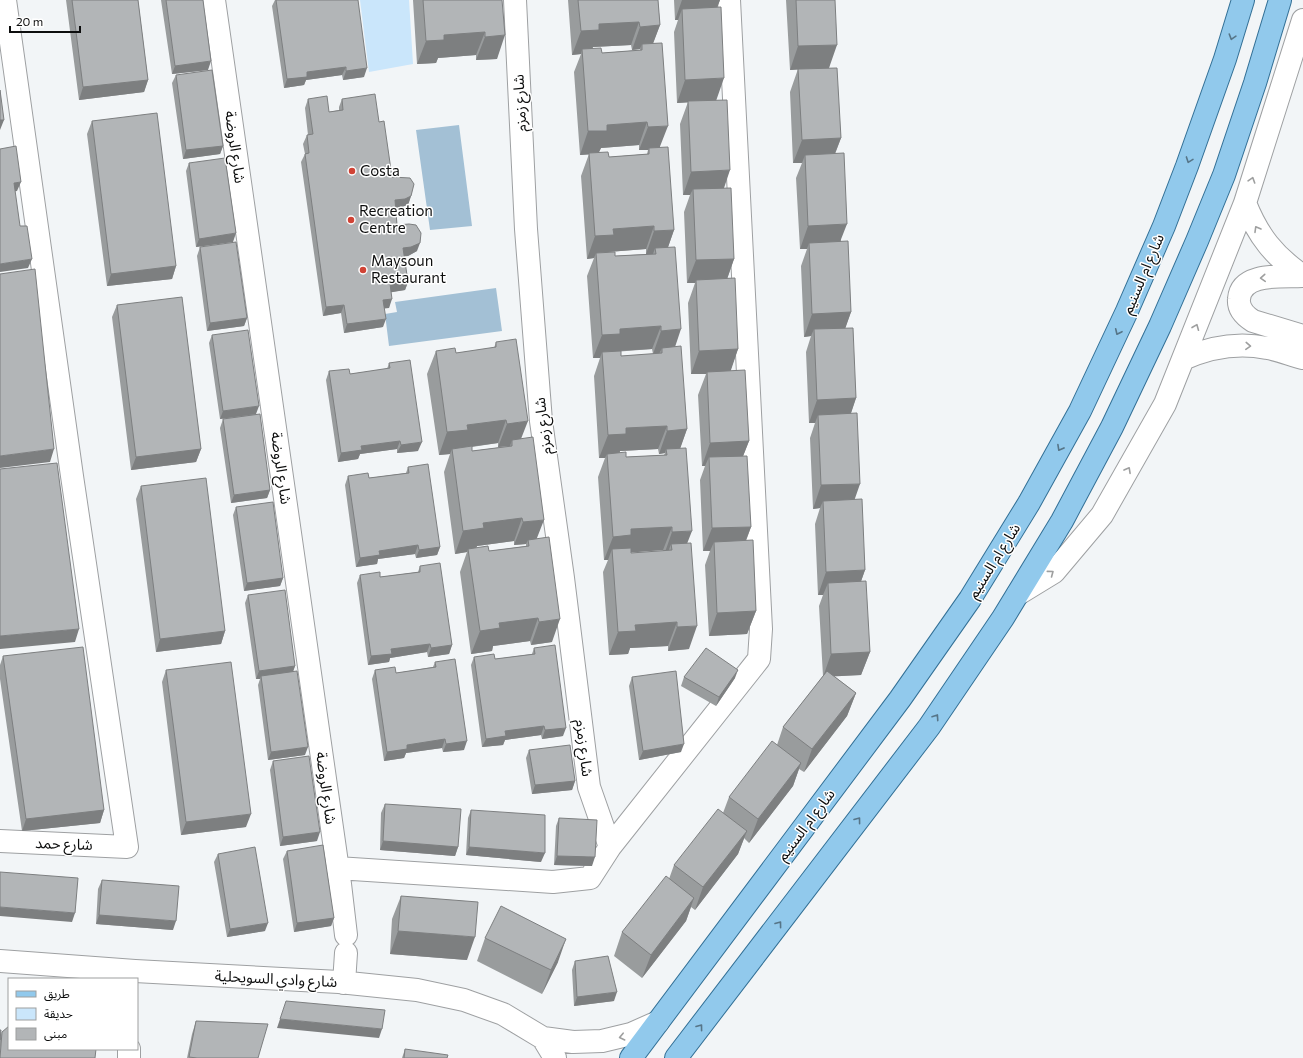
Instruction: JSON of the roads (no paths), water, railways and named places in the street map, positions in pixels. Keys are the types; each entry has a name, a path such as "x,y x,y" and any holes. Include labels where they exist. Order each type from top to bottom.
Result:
{"main road":[{"name":"شارع ام السنيم","path":"631,1058 900,699 970,599 1030,503 1080,411 1128,311 1187,166 1213,95 1243,0"},
{"path":"676,1058 929,727 1004,618 1062,521 1112,427 1160,326 1197,241 1224,175 1255,83 1280,0"}],"street":[{"name":"شارع حمد","path":"0,841 127,847 72,476 5,0"},
{"name":"شارع الروضة","path":"214,0 338,868 346,944 344,983"},
{"name":"شارع زمزم","path":"515,0 526,229 541,421 563,578 589,787 610,847"},
{"path":"338,868 553,882 590,878 610,847 759,659 761,629 729,0"},
{"path":"1018,594 1054,572 1102,515 1166,404 1245,203 1303,20"},
{"path":"1245,203 1261,236 1277,256 1302,276"},
{"path":"1302,276 1257,278 1249,282 1243,288 1239,296 1239,303 1241,311 1246,317 1253,321 1303,336"},
{"path":"1183,359 1198,352 1232,345 1250,345 1268,348 1303,358"},
{"name":"شارع وادي السويحلية","path":"0,961 135,975 344,983 417,990 464,1000 503,1014 543,1038 573,1042 602,1041 631,1034 658,1022"},
{"name":"شارع وادي السويحلية","path":"543,1038 555,1058"}],"place":[{"name":"Costa","path":"352,171"},
{"name":"Recreation Centre","path":"351,220"},
{"name":"Maysoun Restaurant","path":"363,270"}]}
